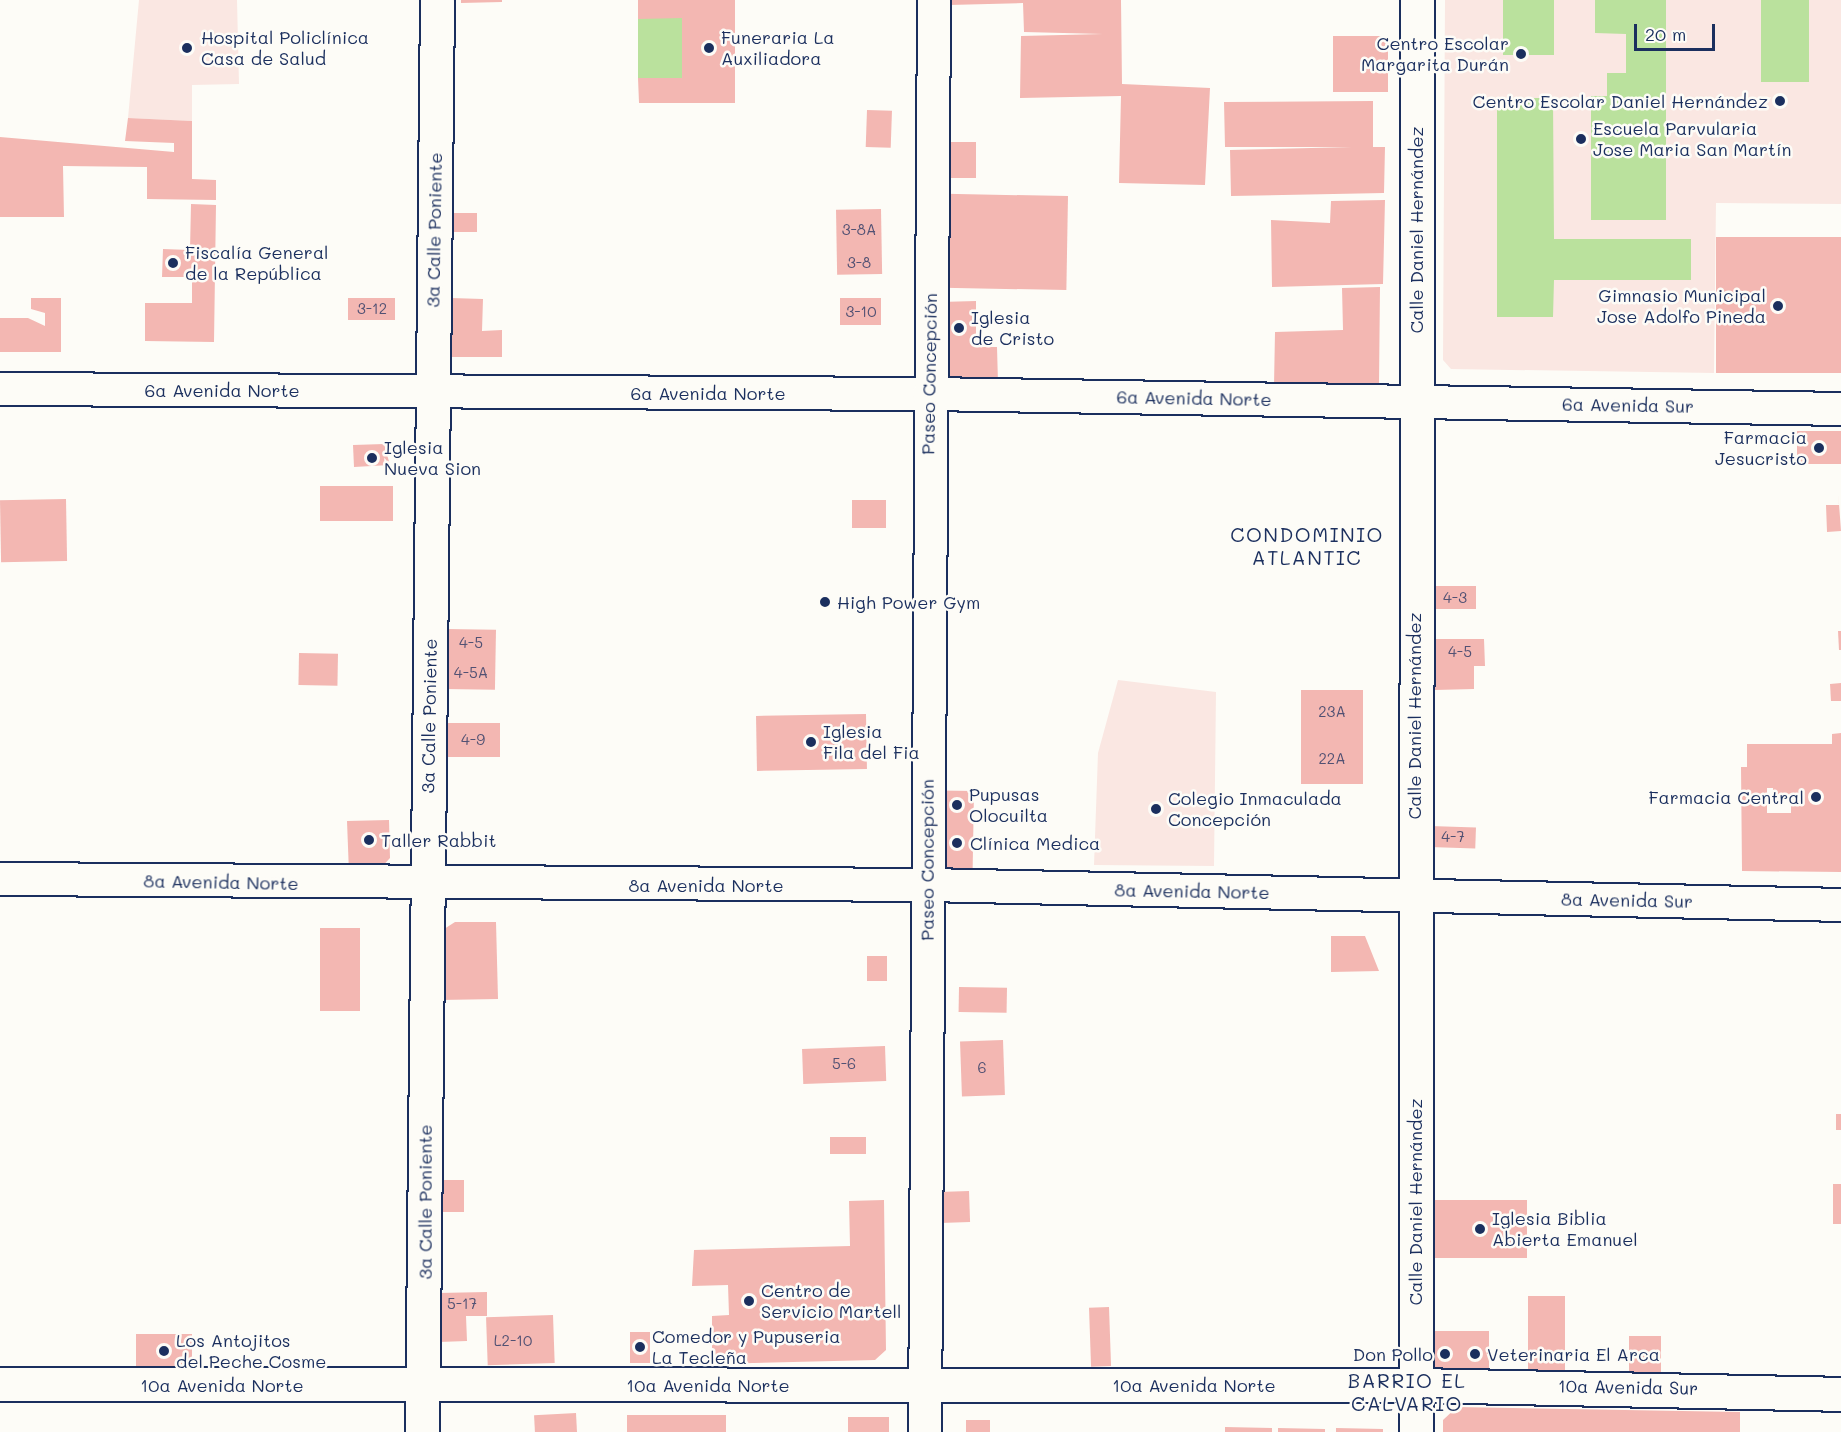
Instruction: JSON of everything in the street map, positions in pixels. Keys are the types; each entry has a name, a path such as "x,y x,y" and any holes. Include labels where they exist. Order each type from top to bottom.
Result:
{"street":[{"name":"3a Calle Poniente","path":"423,1432 437,0"},
{"name":"Paseo Concepción","path":"925,1432 929,394 934,0"},
{"name":"Calle Daniel Hernández","path":"1416,1432 1413,896 1418,0"},
{"name":"6a Avenida Norte","path":"0,389 929,394 1416,400"},
{"name":"6a Avenida Sur","path":"1416,400 1841,409"},
{"name":"8a Avenida Norte","path":"0,879 427,885 927,885 1413,896"},
{"name":"8a Avenida Sur","path":"1413,896 1841,904"},
{"name":"10a Avenida Norte","path":"0,1384 1416,1385"},
{"name":"10a Avenida Sur","path":"1416,1385 1841,1394"}],"shaded area":[{"name":"Hospital Policlínica Casa de Salud","path":"139,0 237,0 239,84 192,85 192,121 128,118"},
{"name":"Escuela Parvularia Jose Maria San Martín","path":"1445,0 1841,0 1841,204 1716,203 1714,373 1451,369 1443,360"},
{"name":"Colegio Inmaculada Concepción","path":"1118,680 1216,692 1214,866 1094,865 1098,753"}],"green space":[{"path":"1503,0 1554,0 1554,55 1503,55"},
{"path":"1595,0 1666,0 1666,220 1591,220 1591,96 1607,96 1607,73 1626,73 1626,34 1595,33"},
{"path":"1761,0 1809,0 1809,82 1761,82"},
{"path":"638,18 682,18 682,78 638,78"},
{"path":"1497,98 1553,98 1554,239 1691,239 1691,280 1554,280 1553,317 1497,317"}],"building":[{"path":"461,0 502,0 502,2 461,3"},
{"name":"Funeraria La Auxiliadora","path":"638,0 735,0 735,103 639,103 638,78 682,78 682,18 638,19"},
{"path":"949,0 1121,0 1122,84 1210,88 1205,185 1119,183 1121,96 1020,98 1021,36 1103,34 1024,32 1023,3 949,5"},
{"path":"1333,36 1388,36 1388,92 1333,92"},
{"path":"1373,101 1373,147 1385,147 1384,193 1231,196 1230,150 1352,147 1225,147 1224,102"},
{"path":"867,110 892,111 891,148 866,147"},
{"path":"128,118 192,121 192,179 216,180 216,200 147,199 147,167 63,166 64,217 0,217 0,137 174,152 174,143 125,141"},
{"path":"944,142 976,142 976,178 944,178"},
{"path":"945,194 1068,196 1066,290 943,288"},
{"path":"1385,200 1383,284 1272,287 1271,220 1330,223 1331,201"},
{"path":"191,204 216,205 214,342 145,341 145,303 192,303 192,277 162,277 163,249 190,250"},
{"path":"881,209 882,274 837,275 836,210"},
{"path":"451,213 477,213 477,232 451,232"},
{"name":"Gimnasio Municipal Jose Adolfo Pineda","path":"1716,237 1841,237 1841,373 1716,373"},
{"path":"1380,287 1379,385 1274,385 1275,332 1343,330 1342,288"},
{"path":"31,298 61,298 61,352 0,352 0,318 28,318 45,326 45,313 31,309"},
{"path":"348,298 395,298 395,320 348,320"},
{"path":"451,298 483,299 482,331 502,330 502,357 451,357"},
{"path":"840,298 881,298 881,325 840,325"},
{"name":"Iglesia de Cristo","path":"976,301 976,347 997,347 998,383 942,384 940,302"},
{"name":"Farmacia Jesucristo","path":"1797,431 1841,431 1841,464 1797,464"},
{"name":"Iglesia Nueva Sion","path":"384,444 390,465 354,467 353,445"},
{"path":"320,486 393,486 393,521 320,521"},
{"path":"1838,490 1841,531 1827,532 1826,505 1839,505"},
{"path":"66,499 67,561 1,562 0,500"},
{"path":"852,500 886,500 886,528 852,528"},
{"path":"1435,586 1476,586 1476,609 1435,609"},
{"path":"446,629 496,630 495,690 445,689"},
{"path":"1838,631 1841,631 1841,650 1839,650"},
{"path":"1435,639 1484,639 1485,666 1474,666 1474,689 1435,690"},
{"path":"299,653 338,654 337,686 298,685"},
{"path":"1841,683 1841,701 1831,701 1830,684"},
{"path":"1301,690 1363,690 1363,784 1301,784"},
{"name":"Iglesia Fila del Fia","path":"866,714 867,769 757,771 756,716"},
{"path":"445,723 500,723 500,757 445,757"},
{"path":"1841,733 1841,872 1742,871 1741,767 1747,767 1747,744 1832,744 1832,734","holes":["1767,788 1773,788 1773,797 1791,797 1791,813 1767,813"]},
{"name":"Clínica Medica","path":"939,790 974,791 973,875 938,874"},
{"name":"Taller Rabbit","path":"389,820 390,858 377,872 349,873 347,821"},
{"path":"1430,826 1476,828 1475,849 1429,847"},
{"path":"455,922 496,922 498,999 440,1000 441,931"},
{"path":"320,928 360,928 360,1011 320,1011"},
{"path":"1331,936 1365,936 1379,971 1331,972"},
{"path":"867,956 887,956 887,981 867,981"},
{"path":"959,987 1007,988 1007,1013 959,1012"},
{"path":"1003,1040 1005,1095 962,1096 960,1042"},
{"path":"885,1046 886,1081 803,1084 802,1049"},
{"path":"1836,1114 1841,1114 1841,1130 1836,1130"},
{"path":"830,1137 866,1137 866,1154 830,1154"},
{"path":"438,1180 464,1180 464,1212 438,1212"},
{"path":"1833,1184 1841,1184 1841,1224 1833,1224"},
{"path":"969,1191 970,1222 940,1223 939,1192"},
{"path":"884,1200 886,1350 875,1360 712,1364 712,1316 729,1315 728,1285 692,1286 694,1250 850,1246 849,1201"},
{"name":"Iglesia Biblia Abierta Emanuel","path":"1432,1200 1527,1200 1527,1258 1432,1258"},
{"path":"487,1292 487,1316 466,1316 467,1341 439,1342 438,1293"},
{"path":"1528,1296 1565,1296 1565,1378 1528,1378"},
{"path":"1109,1307 1111,1366 1091,1367 1089,1308"},
{"path":"553,1315 555,1363 488,1365 486,1317"},
{"path":"1429,1331 1489,1331 1489,1377 1429,1377"},
{"name":"Comedor y Pupuseria La Tecleña","path":"630,1332 650,1332 650,1363 630,1363"},
{"name":"Los Antojitos del Peche Cosme","path":"136,1334 192,1334 192,1368 136,1368"},
{"path":"1629,1336 1661,1336 1661,1372 1629,1372"},
{"path":"1457,1407 1740,1412 1740,1432 1443,1432 1443,1420"},
{"path":"576,1413 577,1432 535,1432 534,1415"},
{"path":"627,1415 726,1415 726,1432 627,1432"},
{"path":"848,1417 889,1417 889,1432 848,1432"},
{"path":"966,1420 990,1420 990,1432 966,1432"},
{"path":"1225,1427 1272,1428 1272,1432 1225,1432"},
{"path":"1278,1428 1325,1429 1325,1432 1278,1432"},
{"path":"1336,1428 1383,1429 1383,1432 1336,1432"}],"place":[{"name":"Hospital Policlínica Casa de Salud","path":"187,48"},
{"name":"Funeraria La Auxiliadora","path":"709,48"},
{"name":"Centro Escolar Margarita Durán","path":"1521,54"},
{"name":"Centro Escolar Daniel Hernández","path":"1780,101"},
{"name":"Escuela Parvularia Jose Maria San Martín","path":"1581,139"},
{"name":"Fiscalía General de la República","path":"173,263"},
{"name":"Gimnasio Municipal Jose Adolfo Pineda","path":"1778,306"},
{"name":"Iglesia de Cristo","path":"959,328"},
{"name":"Farmacia Jesucristo","path":"1819,448"},
{"name":"Iglesia Nueva Sion","path":"372,458"},
{"name":"High Power Gym","path":"825,602"},
{"name":"Iglesia Fila del Fia","path":"811,742"},
{"name":"Farmacia Central","path":"1816,797"},
{"name":"Pupusas Olocuilta","path":"957,805"},
{"name":"Colegio Inmaculada Concepción","path":"1156,809"},
{"name":"Taller Rabbit","path":"369,840"},
{"name":"Clínica Medica","path":"957,843"},
{"name":"Iglesia Biblia Abierta Emanuel","path":"1480,1229"},
{"name":"Centro de Servicio Martell","path":"749,1301"},
{"name":"Comedor y Pupuseria La Tecleña","path":"640,1347"},
{"name":"Los Antojitos del Peche Cosme","path":"164,1351"},
{"name":"Don Pollo","path":"1445,1354"},
{"name":"Veterinaria El Arca","path":"1475,1354"}],"district":[{"name":"CONDOMINIO ATLANTIC","path":"1307,546"},
{"name":"BARRIO EL CALVARIO","path":"1407,1392"}]}
